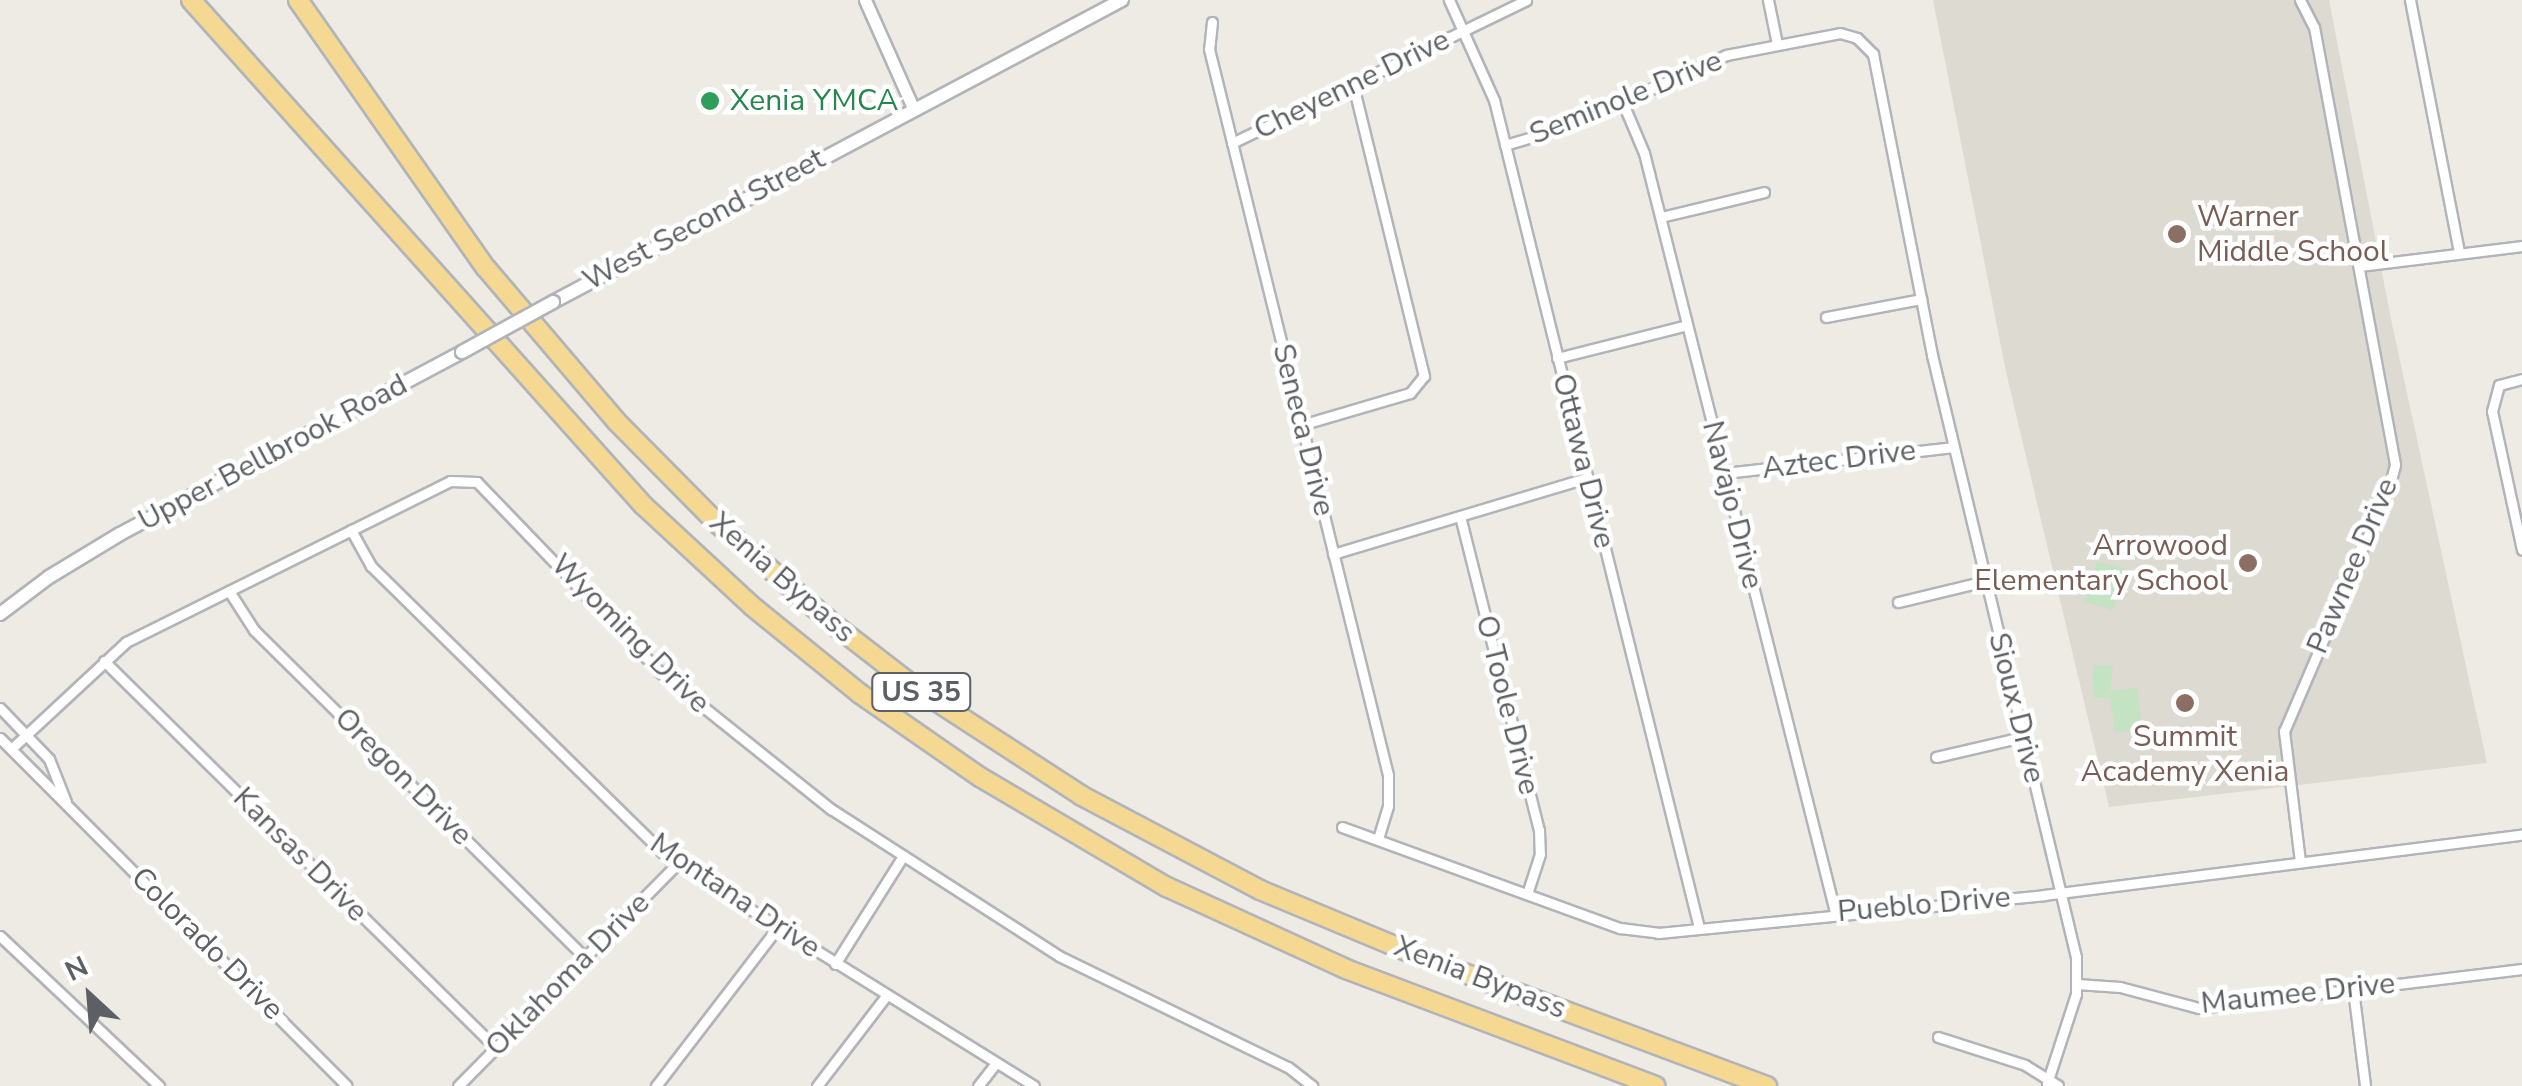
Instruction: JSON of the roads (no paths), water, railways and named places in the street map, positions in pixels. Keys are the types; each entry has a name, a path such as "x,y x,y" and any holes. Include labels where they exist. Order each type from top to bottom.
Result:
{"highway":[{"name":"Xenia Bypass","path":"191,0 643,505 741,596 859,693 980,778 1167,887 1346,969 1656,1086"},
{"name":"Xenia Bypass","path":"298,0 486,268 617,422 728,533 832,623 916,688 1082,796 1260,890 1416,955 1763,1084"}],"main road":[{"name":"West Second Street","path":"553,302 1122,0"},
{"name":"Upper Bellbrook Road","path":"0,614 90,552 553,302"}],"street":[{"path":"864,0 913,108"},
{"name":"Ottawa Drive","path":"1449,0 1491,90 1699,928"},
{"name":"Cheyenne Drive","path":"1232,143 1526,0"},
{"path":"1768,0 1777,44"},
{"name":"Pawnee Drive","path":"2300,0 2314,28 2394,465 2390,484 2284,731 2300,862"},
{"path":"2410,0 2459,253"},
{"name":"Seneca Drive","path":"1212,22 1209,50 1388,776 1388,806 1378,840"},
{"name":"Seminole Drive","path":"1505,144 1557,131 1708,60 1840,33 1863,42"},
{"name":"Sioux Drive","path":"1863,42 1874,54 1952,447 2060,892 2077,984 2053,1084"},
{"path":"1301,426 1410,393 1424,376 1353,84"},
{"name":"Navajo Drive","path":"1622,101 1644,152 1835,912"},
{"path":"1661,217 1764,192"},
{"path":"2360,266 2522,246"},
{"path":"1826,318 1921,299"},
{"path":"1557,358 1688,324"},
{"path":"2522,379 2499,385 2492,411 2522,550"},
{"name":"Aztec Drive","path":"1725,474 1952,447"},
{"path":"1333,554 1587,478"},
{"name":"Wyoming Drive","path":"11,750 126,642 450,481 466,479 486,487 661,673 831,809 1059,956 1288,1067 1312,1086"},
{"name":"O Toole Drive","path":"1460,516 1539,830 1537,868 1527,894"},
{"name":"Montana Drive","path":"350,530 371,566 677,864 1034,1086"},
{"path":"1898,602 1985,581"},
{"name":"Oregon Drive","path":"229,591 254,630 586,957"},
{"name":"Kansas Drive","path":"104,661 496,1048"},
{"name":"Colorado Drive","path":"0,708 50,759 66,802"},
{"path":"1936,757 2022,736"},
{"name":"Colorado Drive","path":"0,738 347,1086"},
{"name":"Pueblo Drive","path":"1342,827 1631,930 1699,928 2060,892 2522,835"},
{"path":"835,964 903,856"},
{"name":"Oklahoma Drive","path":"458,1086 677,864"},
{"path":"656,1086 778,927"},
{"path":"0,936 151,1083"},
{"name":"Maumee Drive","path":"2077,984 2120,987 2199,1008 2522,968"},
{"path":"2354,989 2365,1086"},
{"path":"817,1086 886,996"},
{"path":"1938,1037 2026,1064 2053,1084"},
{"path":"978,1086 995,1064"}],"place":[{"name":"Xenia YMCA","path":"710,101"},
{"name":"Warner Middle School","path":"2177,234"},
{"name":"Arrowood Elementary School","path":"2248,563"},
{"name":"Summit Academy Xenia","path":"2185,703"}]}
